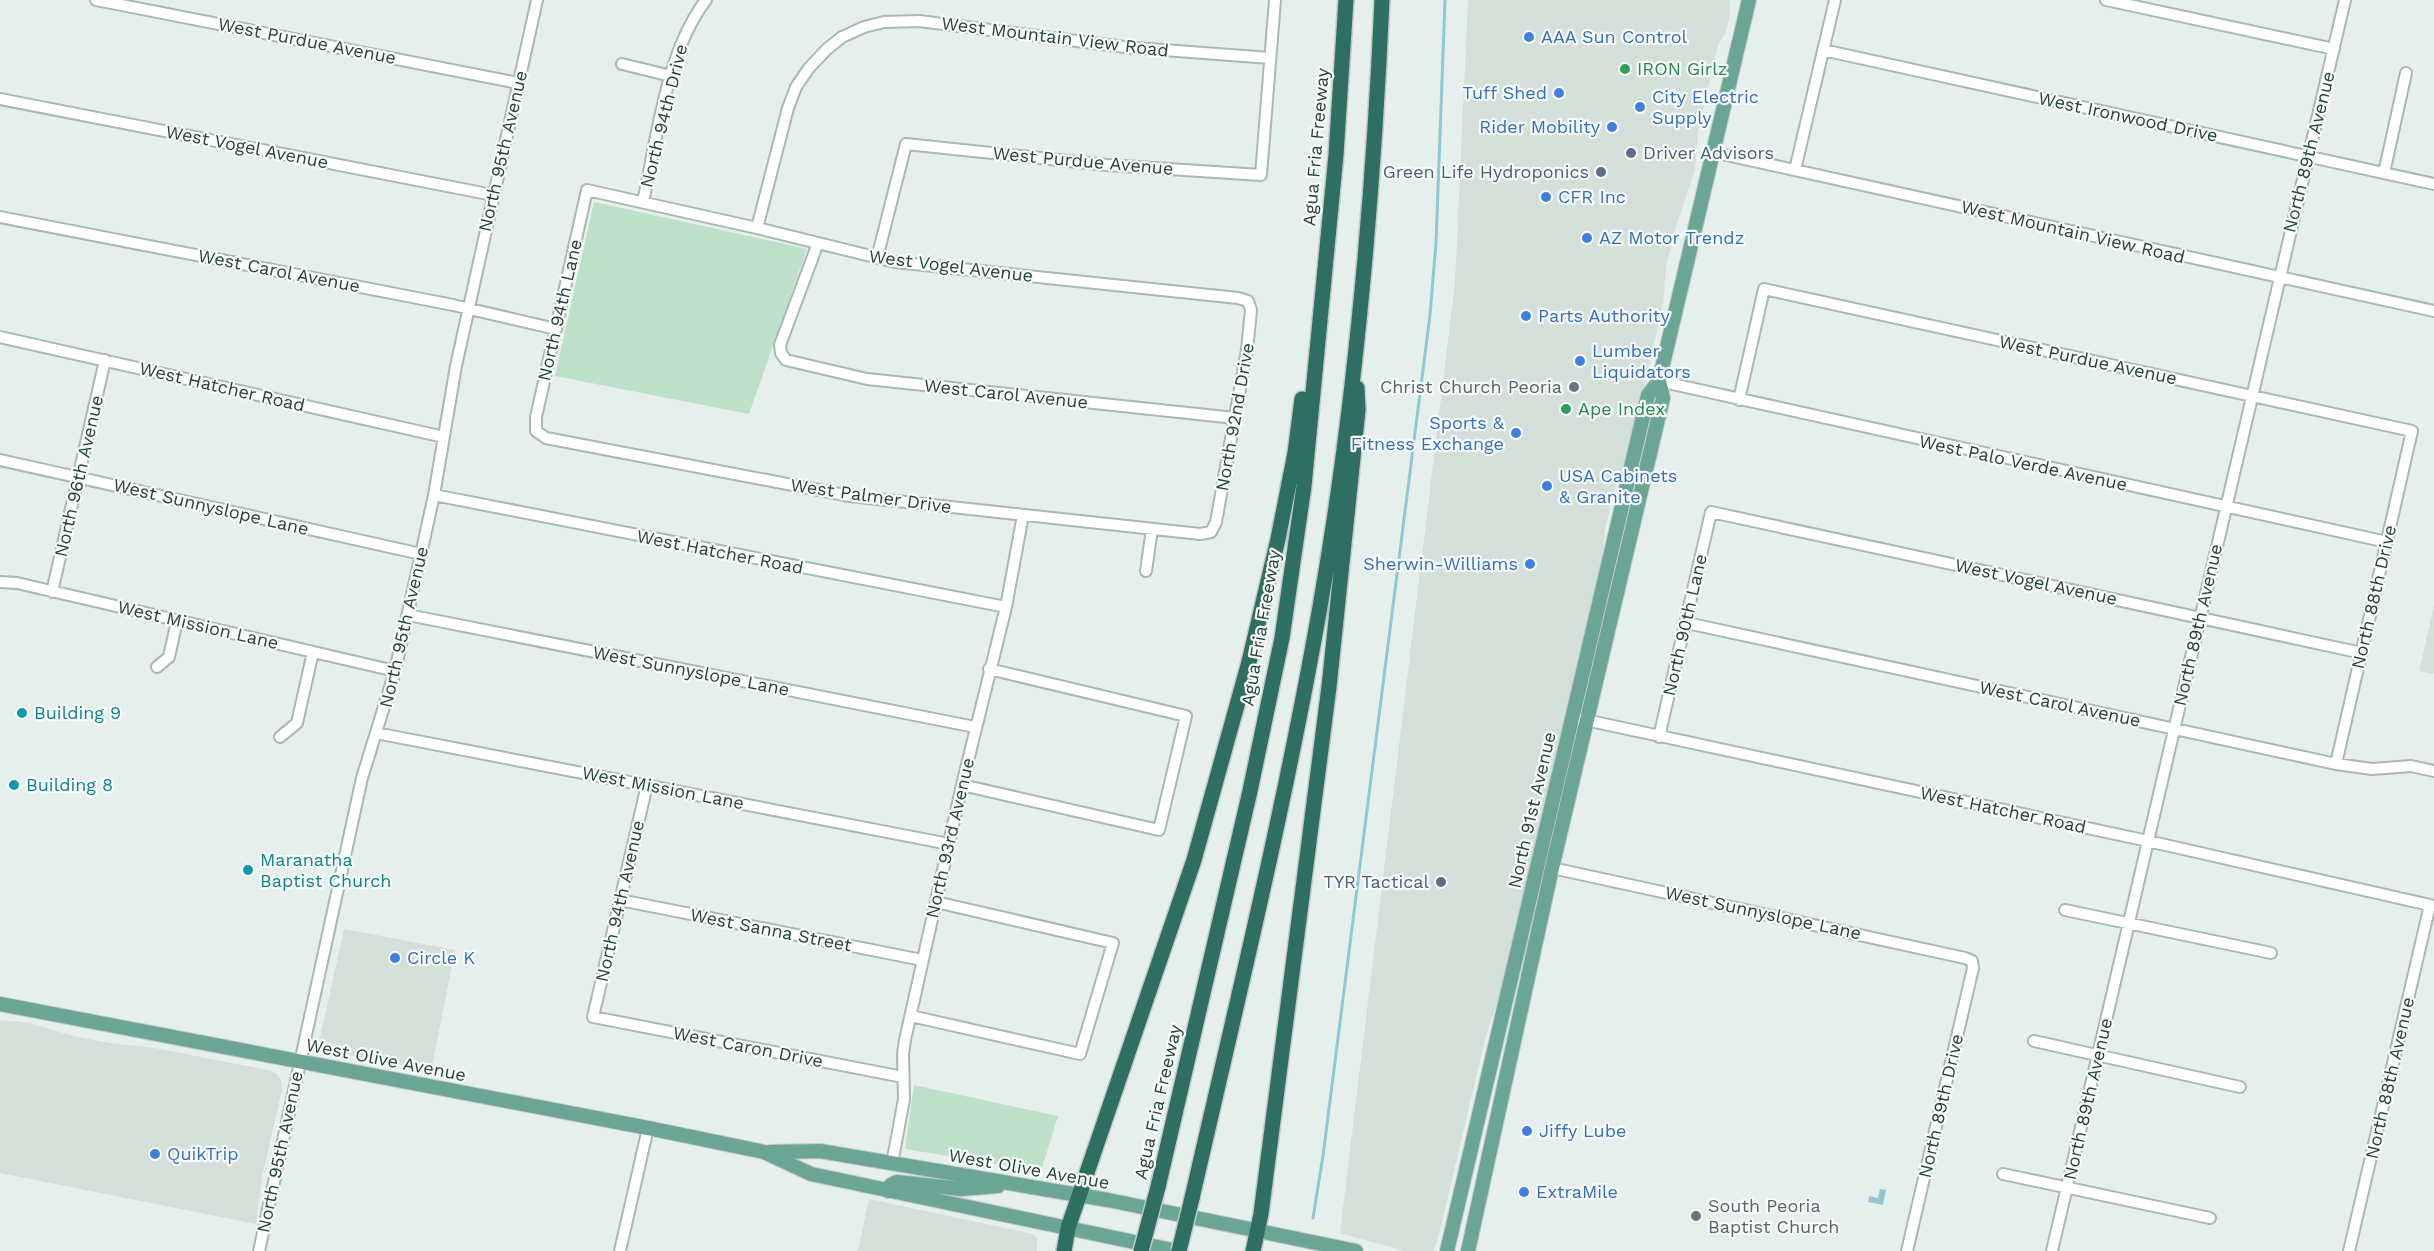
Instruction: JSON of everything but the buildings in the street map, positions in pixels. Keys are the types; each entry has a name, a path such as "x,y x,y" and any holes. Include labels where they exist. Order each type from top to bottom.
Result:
{"highway":[{"name":"Agua Fria Freeway","path":"1141,1251 1158,1187 1247,802 1282,638 1304,486 1336,155 1347,0"},
{"path":"1178,1251 1295,743 1330,543 1355,352 1371,192 1382,0"},
{"path":"1064,1251 1068,1228 1183,893 1249,662 1281,528 1295,453 1336,155"},
{"path":"1253,1251 1258,1230 1329,687 1358,410 1355,352"}],"main road":[{"name":"North 91st Avenue","path":"1447,1251 1648,395 1659,381 1749,0"},
{"name":"North 91st Avenue","path":"1468,1251 1552,868 1664,398 1659,381"},
{"path":"1612,551 1626,555"},
{"path":"1537,864 1552,868"},
{"path":"1506,999 1522,1003"},
{"name":"West Olive Avenue","path":"0,1004 764,1152 811,1174 1178,1251"},
{"path":"1478,1118 1497,1122"},
{"name":"West Olive Avenue","path":"764,1152 819,1150 1080,1195 1356,1251"},
{"path":"888,1191 891,1185 897,1182 961,1189 1008,1184"}],"street":[{"name":"West Purdue Avenue","path":"96,0 518,83"},
{"name":"North 95th Avenue","path":"259,1251 362,778 395,671 408,615 434,495 468,308 537,0"},
{"name":"North 94th Drive","path":"643,202 671,76 689,27 706,0"},
{"path":"1270,58 1275,0"},
{"path":"1795,170 1834,0"},
{"path":"2106,0 2334,49"},
{"name":"North 89th Avenue","path":"2052,1251 2345,0"},
{"name":"West Mountain View Road","path":"757,228 788,108 796,87 821,54 842,37 864,27 884,22 919,21 1124,47 1270,58"},
{"name":"West Ironwood Drive","path":"1823,50 2434,184"},
{"name":"West Purdue Avenue","path":"877,258 906,144 1107,165 1261,175 1270,58"},
{"path":"622,64 671,76"},
{"path":"2384,173 2406,73"},
{"name":"West Vogel Avenue","path":"0,99 493,195"},
{"name":"West Mountain View Road","path":"1713,152 2434,311"},
{"name":"West Vogel Avenue","path":"587,190 914,265 1238,298 1248,301"},
{"name":"North 94th Lane","path":"536,431 536,417 587,190"},
{"name":"West Carol Avenue","path":"0,217 468,308 556,328"},
{"name":"West Carol Avenue","path":"818,243 780,345 781,353 786,360 867,379 1235,418"},
{"name":"West Purdue Avenue","path":"1739,400 1764,289 2412,430"},
{"name":"North 92nd Drive","path":"1211,532 1216,522 1250,330 1251,310 1248,301"},
{"name":"West Hatcher Road","path":"0,337 444,437"},
{"name":"North 96th Avenue","path":"52,592 105,360"},
{"name":"West Palo Verde Avenue","path":"1659,381 2387,542"},
{"name":"North 88th Drive","path":"2336,764 2412,430"},
{"name":"West Palmer Drive","path":"536,431 546,438 837,494 1200,534 1211,532"},
{"name":"West Sunnyslope Lane","path":"0,460 421,554"},
{"name":"West Hatcher Road","path":"434,495 1006,607"},
{"name":"West Vogel Avenue","path":"1711,512 2362,652"},
{"name":"North 90th Lane","path":"1659,737 1711,512"},
{"name":"North 93rd Avenue","path":"892,1164 904,1099 903,1054 910,1017 975,727 1006,607 1023,514"},
{"path":"1146,571 1152,529"},
{"name":"West Mission Lane","path":"0,582 17,583 395,671"},
{"name":"West Sunnyslope Lane","path":"408,615 975,727"},
{"path":"157,667 169,657 177,621"},
{"name":"West Carol Avenue","path":"1687,623 2336,764 2372,769 2411,766 2434,771"},
{"path":"280,737 297,723 313,652"},
{"path":"962,785 1159,830 1186,716 989,669"},
{"name":"West Hatcher Road","path":"1572,717 2148,841 2432,905"},
{"name":"West Mission Lane","path":"376,733 949,844"},
{"name":"North 94th Avenue","path":"593,1017 647,785"},
{"name":"West Sunnyslope Lane","path":"1552,868 1965,957 1972,961"},
{"name":"West Sanna Street","path":"620,900 922,960"},
{"path":"910,1017 1080,1054 1113,943 936,902"},
{"name":"North 88th Avenue","path":"2349,1251 2432,905"},
{"path":"2065,910 2271,953"},
{"name":"North 89th Drive","path":"1907,1251 1973,968 1972,961"},
{"name":"West Caron Drive","path":"593,1017 903,1077"},
{"path":"2034,1041 2240,1087"},
{"path":"620,1251 648,1128"},
{"path":"2003,1174 2210,1218"}],"shaded area":[{"path":"1468,0 1730,0 1726,32 1718,45 1698,131 1695,170 1677,223 1666,266 1663,305 1630,447 1614,490 1605,531 1601,569 1503,985 1486,1035 1437,1243 1433,1251 1404,1251 1340,1233 1455,283"},
{"path":"2434,606 2434,674 2419,671"},
{"path":"344,929 455,950 432,1066 407,1066 329,1051 323,1044 320,1038"},
{"path":"0,1020 29,1023 77,1037 155,1048 268,1070 277,1074 281,1080 282,1090 262,1177 256,1224 0,1173"},
{"path":"869,1199 1033,1234 1037,1238 1037,1251 858,1251"}],"green space":[{"path":"594,202 807,249 749,414 555,376"},
{"path":"914,1085 1058,1116 1041,1171 905,1149"}],"water":[{"path":"1880,1189 1886,1190 1883,1205 1868,1202 1869,1196 1878,1198"}],"waterway":[{"path":"1313,1218 1323,1156 1430,315 1436,243 1445,0"}],"place":[{"name":"AAA Sun Control","path":"1529,37"},
{"name":"IRON Girlz","path":"1625,69"},
{"name":"Tuff Shed","path":"1559,93"},
{"name":"City Electric Supply","path":"1640,107"},
{"name":"Rider Mobility","path":"1612,127"},
{"name":"Driver Advisors","path":"1631,153"},
{"name":"Green Life Hydroponics","path":"1601,172"},
{"name":"CFR Inc","path":"1546,197"},
{"name":"AZ Motor Trendz","path":"1587,238"},
{"name":"Parts Authority","path":"1526,316"},
{"name":"Lumber Liquidators","path":"1580,361"},
{"name":"Christ Church Peoria","path":"1574,387"},
{"name":"Ape Index","path":"1566,409"},
{"name":"Sports & Fitness Exchange","path":"1516,433"},
{"name":"USA Cabinets & Granite","path":"1547,486"},
{"name":"Sherwin-Williams","path":"1530,564"},
{"name":"Building 9","path":"22,713"},
{"name":"Building 8","path":"14,785"},
{"name":"Maranatha Baptist Church","path":"248,870"},
{"name":"TYR Tactical","path":"1441,882"},
{"name":"Circle K","path":"395,958"},
{"name":"Jiffy Lube","path":"1527,1131"},
{"name":"QuikTrip","path":"155,1154"},
{"name":"ExtraMile","path":"1524,1192"},
{"name":"South Peoria Baptist Church","path":"1696,1216"}]}
